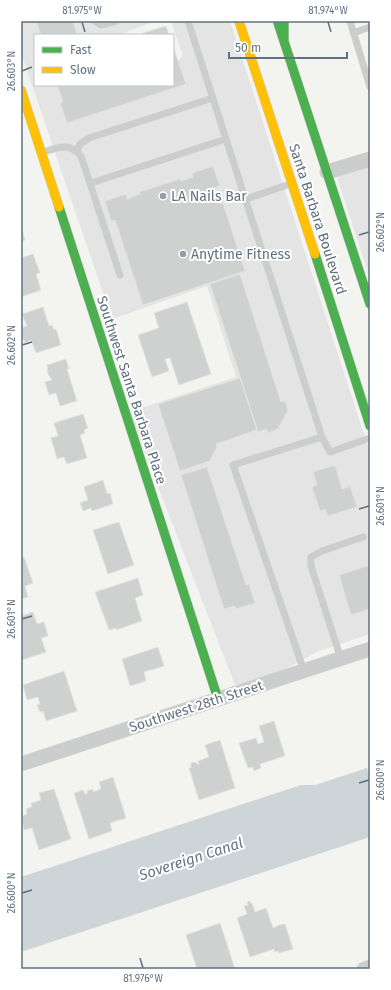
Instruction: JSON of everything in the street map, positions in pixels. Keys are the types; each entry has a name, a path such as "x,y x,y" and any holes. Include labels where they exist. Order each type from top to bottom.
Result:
{"main road":[{"name":"Santa Barbara Boulevard","path":"239,21 370,426"},
{"name":"Santa Barbara Boulevard","path":"278,21 369,300"},
{"path":"284,21 284,41"},
{"name":"Southwest Santa Barbara Place","path":"21,90 218,698"}],"street":[{"path":"327,172 370,159"},
{"name":"Southwest 28th Street","path":"21,764 370,649"},
{"path":"364,969 370,967"}],"lane":[{"path":"95,21 101,25 116,21"},
{"path":"188,21 322,437 330,452 370,438"},
{"path":"350,21 370,87"},
{"path":"353,32 370,27"},
{"path":"77,151 80,144 89,138 213,98"},
{"path":"91,183 226,139"},
{"path":"42,153 68,146 77,151 81,156 120,275"},
{"path":"246,199 292,184"},
{"path":"304,671 233,465 322,437"},
{"path":"341,659 310,566 311,557 322,551 363,537"}],"shaded area":[{"path":"21,21 155,21 122,34 34,34 34,86 174,86 178,62 182,57 182,53 171,21 230,21 370,453 370,634 319,651 273,676 235,685 129,412 236,377 207,286 112,319 21,53"},
{"path":"370,154 370,278 333,165"}],"water":[{"name":"Sovereign Canal","path":"367,768 370,778 370,837 21,952 21,877 301,785 315,785"}],"building":[{"path":"36,21 73,21 77,34 41,34"},
{"path":"166,26 169,34 142,34"},
{"path":"174,49 186,84 67,123 60,103 63,102 57,86 174,86"},
{"path":"213,166 220,186 214,188 220,204 223,203 245,271 143,305 115,220 111,221 105,201 126,194 127,199 140,194 139,192 180,179 181,181 193,177 192,173"},
{"path":"21,227 25,240 21,242"},
{"path":"33,254 40,273 36,274 41,290 21,297 21,258"},
{"path":"240,274 281,402 285,401 288,410 278,429 268,433 267,429 258,432 210,284"},
{"path":"187,302 211,374 179,385 170,358 165,359 169,371 152,377 138,335 159,328 154,313"},
{"path":"43,307 49,326 52,325 54,330 56,329 61,345 36,353 31,340 25,343 21,333 21,328 27,326 22,314"},
{"path":"66,359 69,369 67,369 77,401 60,406 56,393 49,395 45,382 52,380 48,374 47,365"},
{"path":"240,378 257,430 216,444 217,447 210,461 180,471 158,404"},
{"path":"83,414 88,428 84,430 85,433 80,435 87,458 67,464 64,457 57,459 51,438 58,436 54,423"},
{"path":"335,465 342,489 350,486 357,507 328,516 325,509 320,511 312,487 317,485 313,472"},
{"path":"207,467 246,585 249,584 255,603 236,609 235,606 224,609 181,475"},
{"path":"103,480 107,494 110,493 113,504 92,511 91,508 83,511 80,503 88,500 84,487"},
{"path":"119,522 134,565 108,574 93,530"},
{"path":"24,557 33,583 25,586 28,597 21,599 21,558"},
{"path":"370,565 370,609 351,615 339,575"},
{"path":"138,578 143,595 135,598 142,621 116,630 116,628 109,630 95,592"},
{"path":"33,612 37,624 44,622 48,636 41,638 46,652 22,660 21,616"},
{"path":"158,647 164,666 144,672 146,681 130,686 122,659"},
{"path":"64,671 77,711 46,721 43,711 40,712 37,705 40,704 38,697 27,700 23,685"},
{"path":"274,721 285,756 260,764 261,768 254,771 253,767 248,768 239,743 256,738 258,744 264,742 259,726"},
{"path":"220,740 235,788 199,800 189,768 191,768 191,763 195,762 199,765 198,761 209,757 205,745"},
{"path":"113,777 126,818 110,823 112,831 89,839 74,793 83,790 85,794 87,794 87,791 93,789 93,792 101,789 99,782"},
{"path":"54,789 71,839 39,850 32,828 24,830 21,817 27,814 26,809 32,807 31,803 41,800 39,793"},
{"path":"250,901 255,912 266,908 273,928 285,924 293,949 279,953 278,951 275,952 274,949 250,957 237,918 247,914 244,906 248,905 247,902"},
{"path":"220,923 235,969 197,969 186,935"}],"traffic: fast":[{"path":"284,21 284,41"},
{"path":"278,23 370,304"},
{"path":"59,207 218,699"},
{"path":"315,254 370,426"}],"traffic: slow":[{"path":"239,21 315,254"},
{"path":"21,90 59,207"}],"place":[{"name":"LA Nails Bar","path":"163,196"},
{"name":"Anytime Fitness","path":"183,254"}]}
